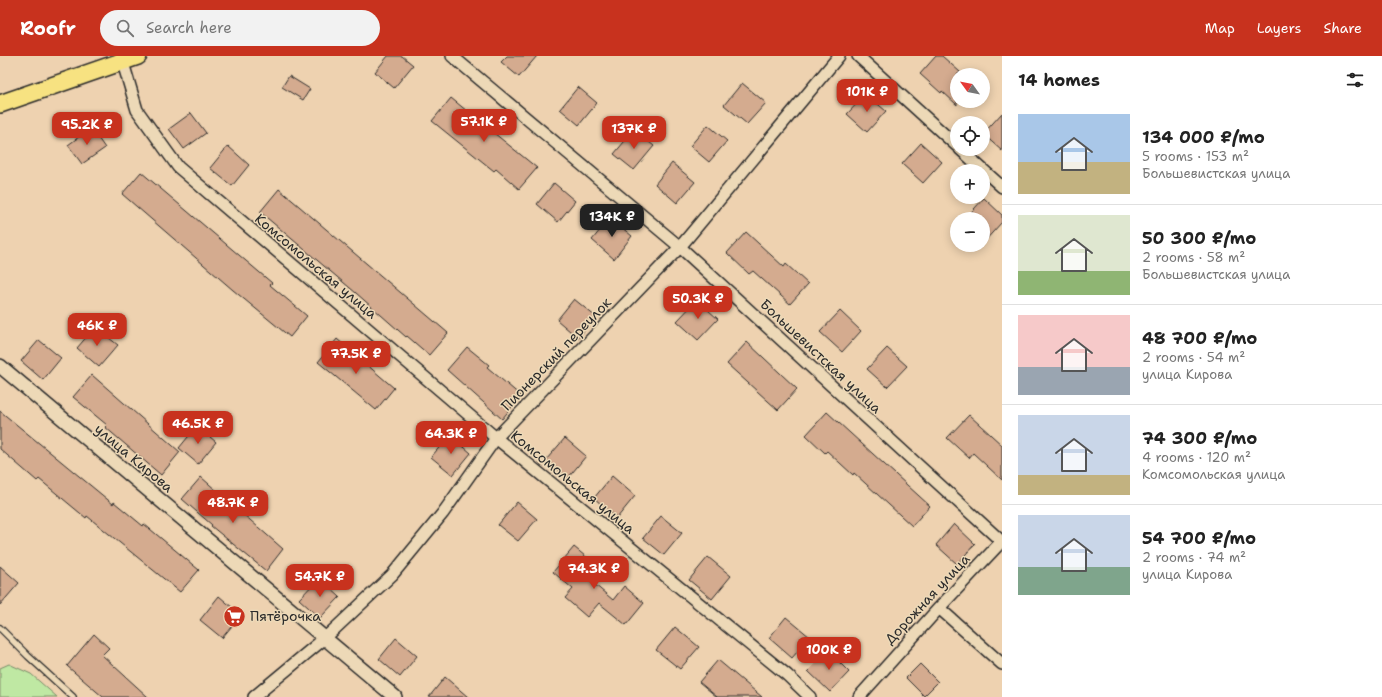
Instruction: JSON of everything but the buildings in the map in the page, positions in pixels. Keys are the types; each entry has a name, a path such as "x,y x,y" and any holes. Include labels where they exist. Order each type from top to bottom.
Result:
{"main road":[{"path":"0,104 121,59 138,56"}],"street":[{"name":"Большевистская улица","path":"452,56 680,247 1002,541"},
{"name":"Пионерский переулок","path":"254,697 325,638 392,575 443,513 496,438 680,247 839,56"},
{"path":"858,56 950,140"},
{"name":"Комсомольская улица","path":"121,59 137,110 178,167 496,438 787,674 810,697"},
{"path":"968,156 1002,187"},
{"name":"улица Кирова","path":"0,366 395,697"},
{"name":"Дорожная улица","path":"859,697 1002,541"},
{"path":"939,608 1002,664"}],"lane":[{"path":"0,628 73,697"}],"green space":[{"path":"9,664 31,674 57,697 0,697 0,668"}],"place":[{"name":"Пятёрочка","path":"235,616"}]}
